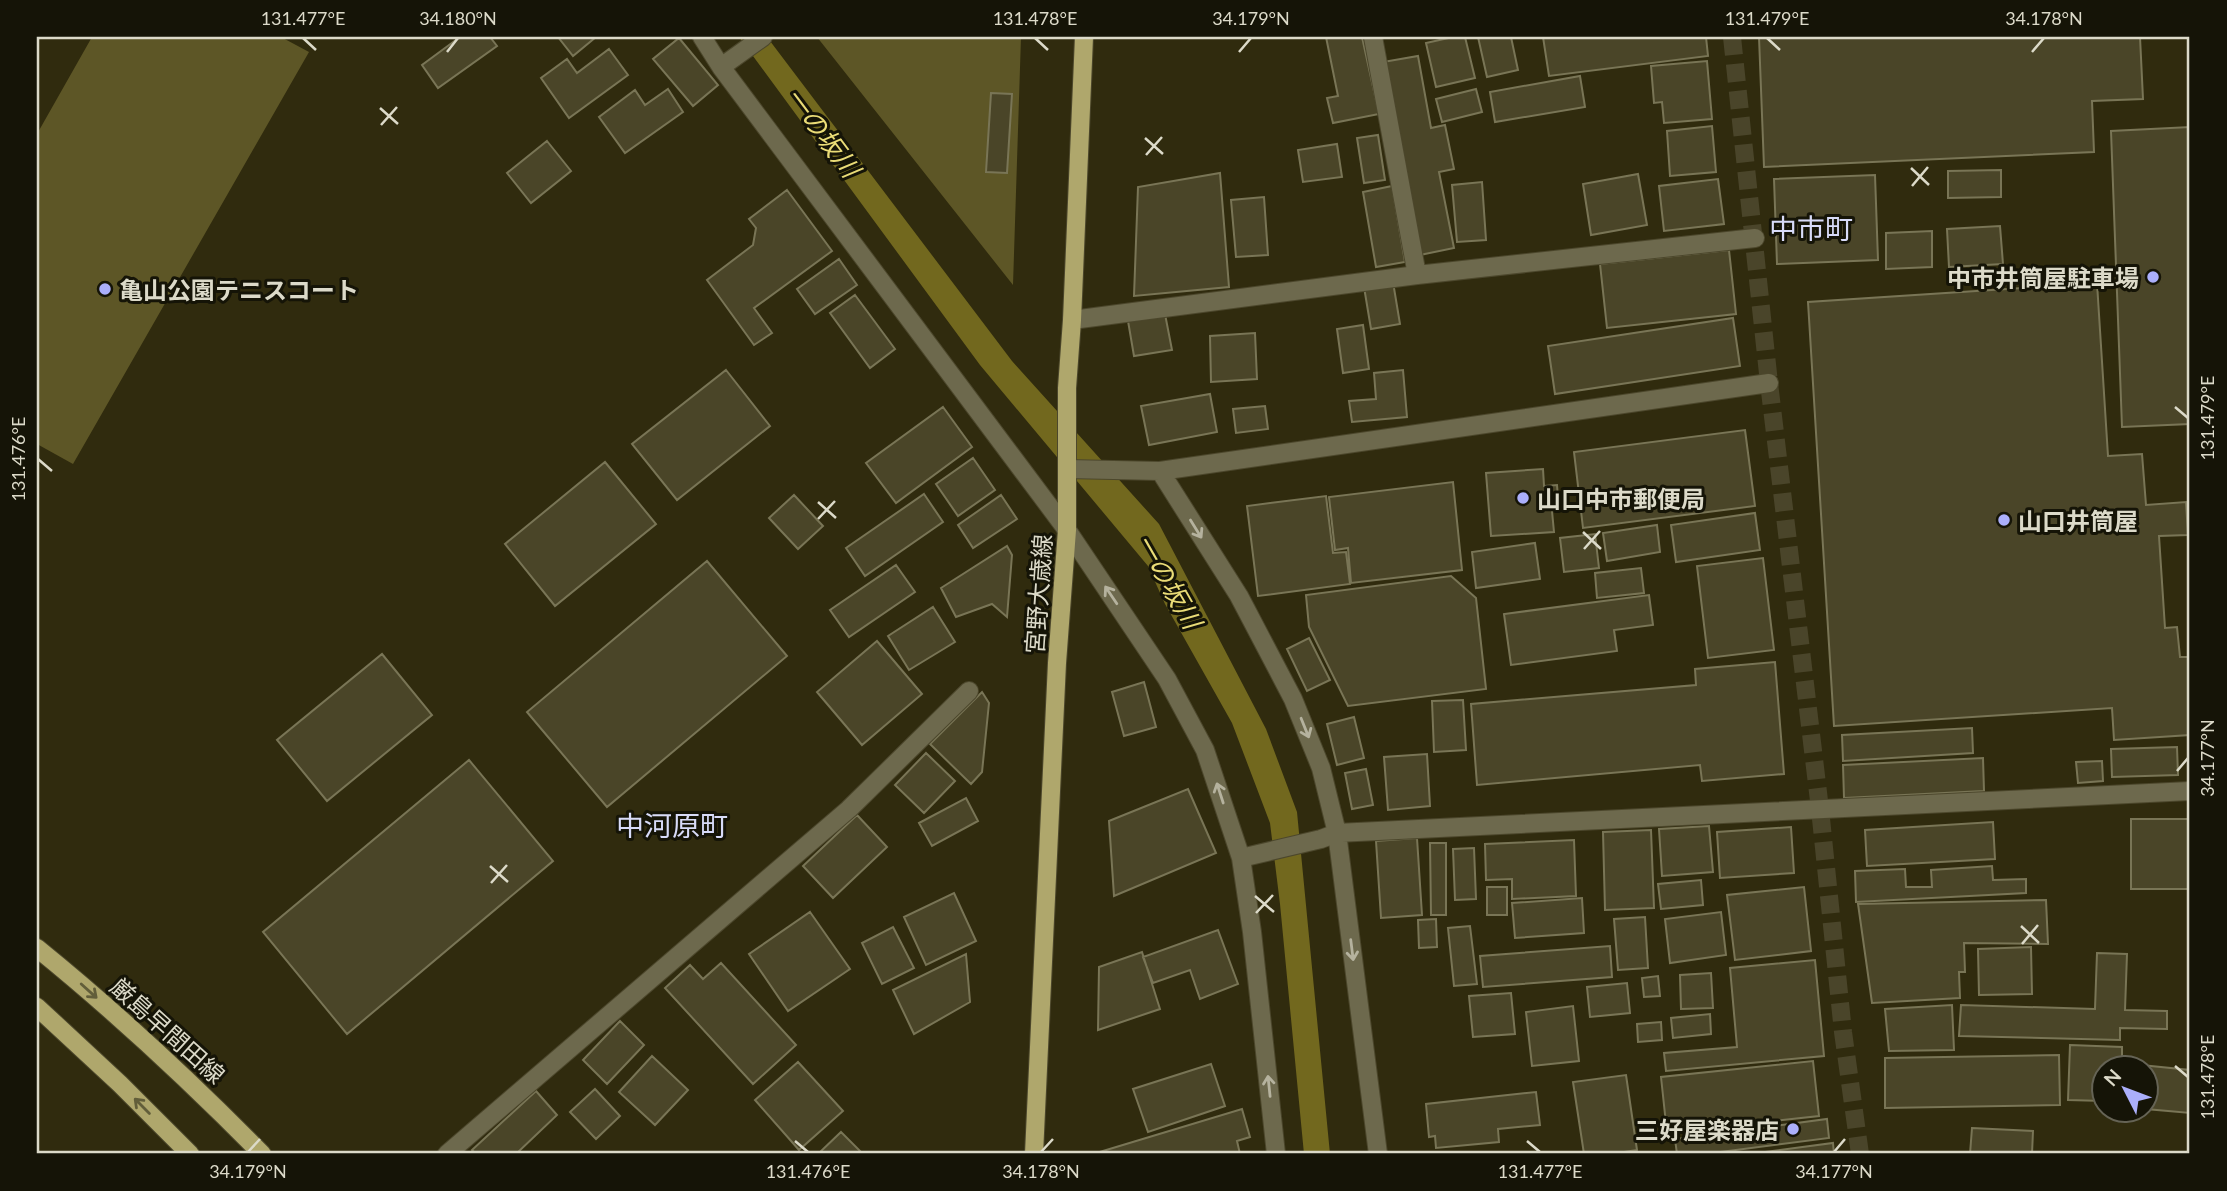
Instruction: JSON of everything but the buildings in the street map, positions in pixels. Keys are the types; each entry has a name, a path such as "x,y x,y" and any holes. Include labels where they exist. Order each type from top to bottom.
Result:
{"main road":[{"name":"宮野大歳線","path":"1034,1154 1057,663 1067,530 1067,409 1084,37"},
{"name":"厳島早間田線","path":"37,948 77,980 209,1101 262,1154"},
{"path":"37,1007 190,1154"}],"street":[{"path":"702,37 727,63 1067,530 1167,679 1205,750 1241,858 1252,932 1276,1154"},
{"path":"727,63 763,37"},
{"path":"1373,37 1417,275"},
{"path":"1072,320 1417,275 1755,239"},
{"path":"1067,469 1160,471 1769,383"},
{"path":"1160,471 1239,596 1293,699 1321,768 1378,1154"},
{"path":"447,1154 849,809 969,691"},
{"path":"1241,858 1329,836 2190,791"}],"shaded area":[{"name":"亀山公園テニスコート","path":"92,37 281,37 309,52 73,464 37,444 37,134"},
{"path":"817,37 1021,37 1013,285"}],"water":[{"name":"一の坂川","path":"739,37 767,37 1012,361 1159,524 1266,729 1297,812 1330,1154 1304,1154 1270,823 1232,723 1165,604 1148,566 980,365"}],"tunnel":[{"path":"1732,37 1843,1032 1860,1154"}],"place":[{"name":"中市井筒屋駐車場","path":"2153,277"},
{"name":"亀山公園テニスコート","path":"105,289"},
{"name":"山口中市郵便局","path":"1523,498"},
{"name":"山口井筒屋","path":"2004,520"},
{"name":"三好屋楽器店","path":"1793,1129"}],"district":[{"name":"中市町","path":"1811,228"},
{"name":"中河原町","path":"672,825"}]}
